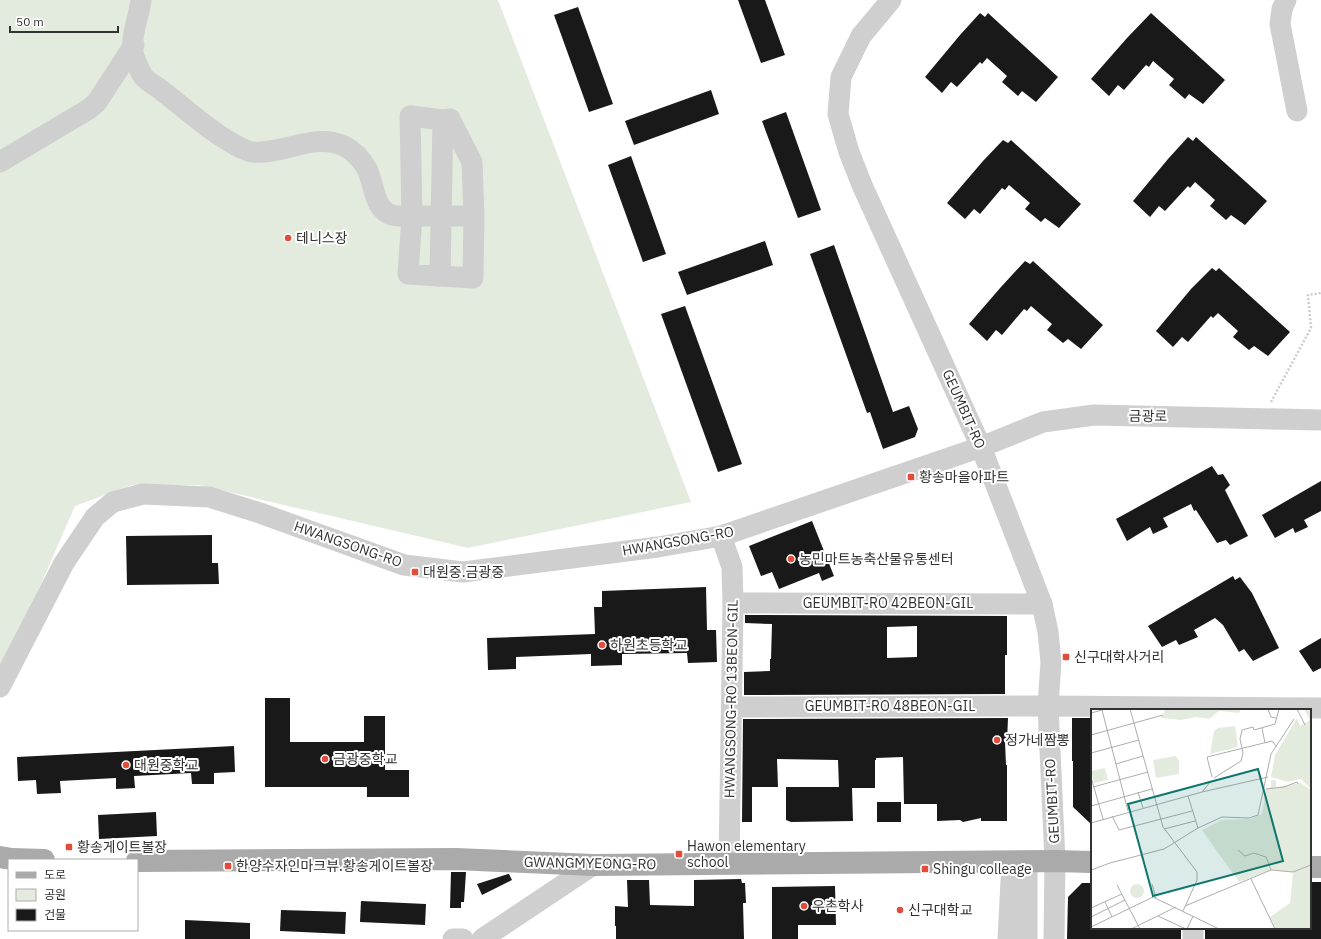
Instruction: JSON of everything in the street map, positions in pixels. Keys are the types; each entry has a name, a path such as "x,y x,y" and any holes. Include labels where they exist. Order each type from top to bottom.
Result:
{"main road":[{"path":"0,857 12,859"},
{"name":"GWANGMYEONG-RO","path":"138,861 456,859 593,865 1091,862"}],"street":[{"path":"141,0 135,27 134,56 143,77 199,121 232,143 250,152 267,152 292,146 325,141 344,146 353,152 368,170 376,199 384,211 402,216 474,216"},
{"name":"GEUMBIT-RO","path":"891,0 861,36 841,77 838,114 849,152 862,186 981,447 1042,604 1048,632 1051,662 1048,706 1055,861 1054,939"},
{"path":"1286,0 1282,9 1280,24 1297,111"},
{"path":"0,162 89,109 96,102 134,45"},
{"path":"410,116 443,120 450,119 472,162 474,216 473,278 408,274 402,216 410,116"},
{"path":"440,276 443,120"},
{"name":"금광로","path":"981,447 1044,422 1094,415 1321,420"},
{"name":"HWANGSONG-RO","path":"0,687 64,563 95,517 113,502 143,494 208,497 260,513 404,565 463,572 658,547 721,536 981,447"},
{"name":"HWANGSONG-RO 13BEON-GIL","path":"721,536 732,567 733,603 729,864"},
{"name":"GEUMBIT-RO 42BEON-GIL","path":"733,603 1042,604"},
{"name":"GEUMBIT-RO 48BEON-GIL","path":"732,707 1048,706 1321,708"},
{"path":"1008,939 1020,862"},
{"path":"1020,862 1027,939"},
{"path":"482,939 593,865"},
{"path":"453,939 463,939"}],"path":[{"path":"1263,418 1311,328 1308,295 1321,293"}],"green space":[{"path":"0,0 498,0 691,502 468,548 199,485 132,485 75,506 0,678"}],"building":[{"path":"738,0 765,0 785,55 761,63"},
{"path":"578,7 613,104 589,112 554,15"},
{"path":"980,13 985,17 988,13 1058,77 1036,102 1022,91 1018,96 1002,82 1007,76 987,58 982,64 980,62 957,87 951,82 942,93 925,77"},
{"path":"1151,13 1225,80 1203,104 1189,94 1185,99 1169,85 1174,79 1153,61 1149,67 1146,65 1124,90 1118,85 1109,96 1091,79"},
{"path":"711,90 719,114 634,145 625,121"},
{"path":"786,112 821,210 798,218 762,121"},
{"path":"1188,137 1193,141 1196,137 1267,201 1245,225 1231,215 1226,220 1210,206 1215,200 1195,182 1190,188 1188,186 1165,211 1159,206 1150,217 1133,201"},
{"path":"1003,140 1008,143 1011,140 1081,204 1059,228 1045,218 1041,222 1025,209 1030,203 1009,185 1005,190 1002,188 980,214 974,209 965,219 947,203"},
{"path":"631,156 666,254 643,262 608,165"},
{"path":"765,241 773,265 687,295 678,272"},
{"path":"834,245 893,412 909,406 918,429 915,437 883,449 870,412 867,413 810,254"},
{"path":"1025,261 1030,264 1033,261 1103,325 1081,349 1068,339 1063,343 1047,330 1052,324 1031,306 1027,311 1024,309 1002,335 996,330 987,341 969,324"},
{"path":"1212,268 1216,271 1219,268 1290,332 1268,356 1254,346 1249,350 1233,337 1238,331 1218,313 1213,318 1211,316 1188,342 1182,337 1173,347 1156,331 1191,289"},
{"path":"685,306 742,464 718,472 661,314"},
{"path":"1212,466 1218,475 1223,474 1230,485 1225,490 1248,536 1230,545 1226,540 1217,543 1196,510 1194,511 1191,504 1163,518 1168,527 1153,534 1150,527 1127,541 1116,519"},
{"path":"1321,481 1321,511 1304,520 1308,527 1295,533 1293,528 1275,538 1262,515"},
{"name":"농민마트농축산물유통센터","path":"812,521 834,576 822,581 819,573 779,589 772,572 761,576 749,546"},
{"path":"212,535 212,563 218,563 219,584 127,585 126,536"},
{"path":"1233,576 1235,580 1240,577 1252,593 1279,648 1253,661 1244,649 1239,652 1223,625 1215,618 1194,630 1198,637 1179,645 1176,640 1162,647 1148,626"},
{"path":"706,587 707,630 716,630 717,662 688,663 687,653 622,654 622,665 591,666 591,654 516,657 516,669 488,670 487,638 595,634 594,607 602,607 602,591"},
{"path":"745,615 1007,616 1005,694 744,695 744,672 770,671 772,624 745,623","holes":["917,626 917,657 887,658 887,627"]},
{"path":"1321,638 1321,668 1313,672 1299,651"},
{"name":"금광중학교","path":"265,698 290,698 290,742 364,742 364,716 385,716 385,770 409,770 409,797 367,797 367,787 265,787"},
{"path":"1008,718 1007,742 1005,742 1007,765 1007,821 981,821 981,818 963,822 960,820 937,821 937,804 904,804 903,757 876,758 875,788 852,788 853,821 791,822 786,820 786,787 839,787 838,760 777,759 778,787 752,787 752,822 742,822 743,719"},
{"path":"1072,718 1091,718 1091,824 1073,807"},
{"name":"대원중학교","path":"234,746 235,772 214,773 214,784 192,784 191,773 134,776 135,788 116,789 116,778 60,781 61,793 37,794 36,780 18,781 17,757"},
{"path":"877,802 901,802 901,822 877,822"},
{"path":"156,812 157,836 99,839 98,815"},
{"path":"451,872 466,872 464,902 461,902 461,908 450,908"},
{"path":"509,874 512,880 482,895 477,884"},
{"path":"741,879 742,883 745,883 746,903 743,903 744,939 616,939 615,906 628,907 627,880 649,880 650,905 694,906 694,880"},
{"path":"1311,882 1321,882 1321,939 1205,939 1205,929 1311,929"},
{"path":"1082,883 1091,883 1091,929 1181,929 1181,939 1067,939 1068,897"},
{"name":"우촌학사","path":"835,886 836,925 798,925 798,939 772,939 772,887"},
{"path":"361,901 426,904 425,925 360,922"},
{"path":"281,910 346,912 345,934 280,931"},
{"path":"185,920 250,923 250,939 185,939"}],"place":[{"name":"테니스장","path":"288,238"},
{"name":"황송마을아파트","path":"911,477"},
{"name":"농민마트농축산물유통센터","path":"791,559"},
{"name":"대원중.금광중","path":"415,572"},
{"name":"하원초등학교","path":"602,645"},
{"name":"신구대학사거리","path":"1066,657"},
{"name":"정가네짬뽕","path":"997,740"},
{"name":"금광중학교","path":"325,759"},
{"name":"대원중학교","path":"126,765"},
{"name":"황송게이트볼장","path":"69,847"},
{"name":"Hawon elementary school","path":"679,854"},
{"name":"한양수자인마크뷰.황송게이트볼장","path":"228,866"},
{"name":"Shingu colleage","path":"925,869"},
{"name":"우촌학사","path":"804,906"},
{"name":"신구대학교","path":"900,910"}]}
